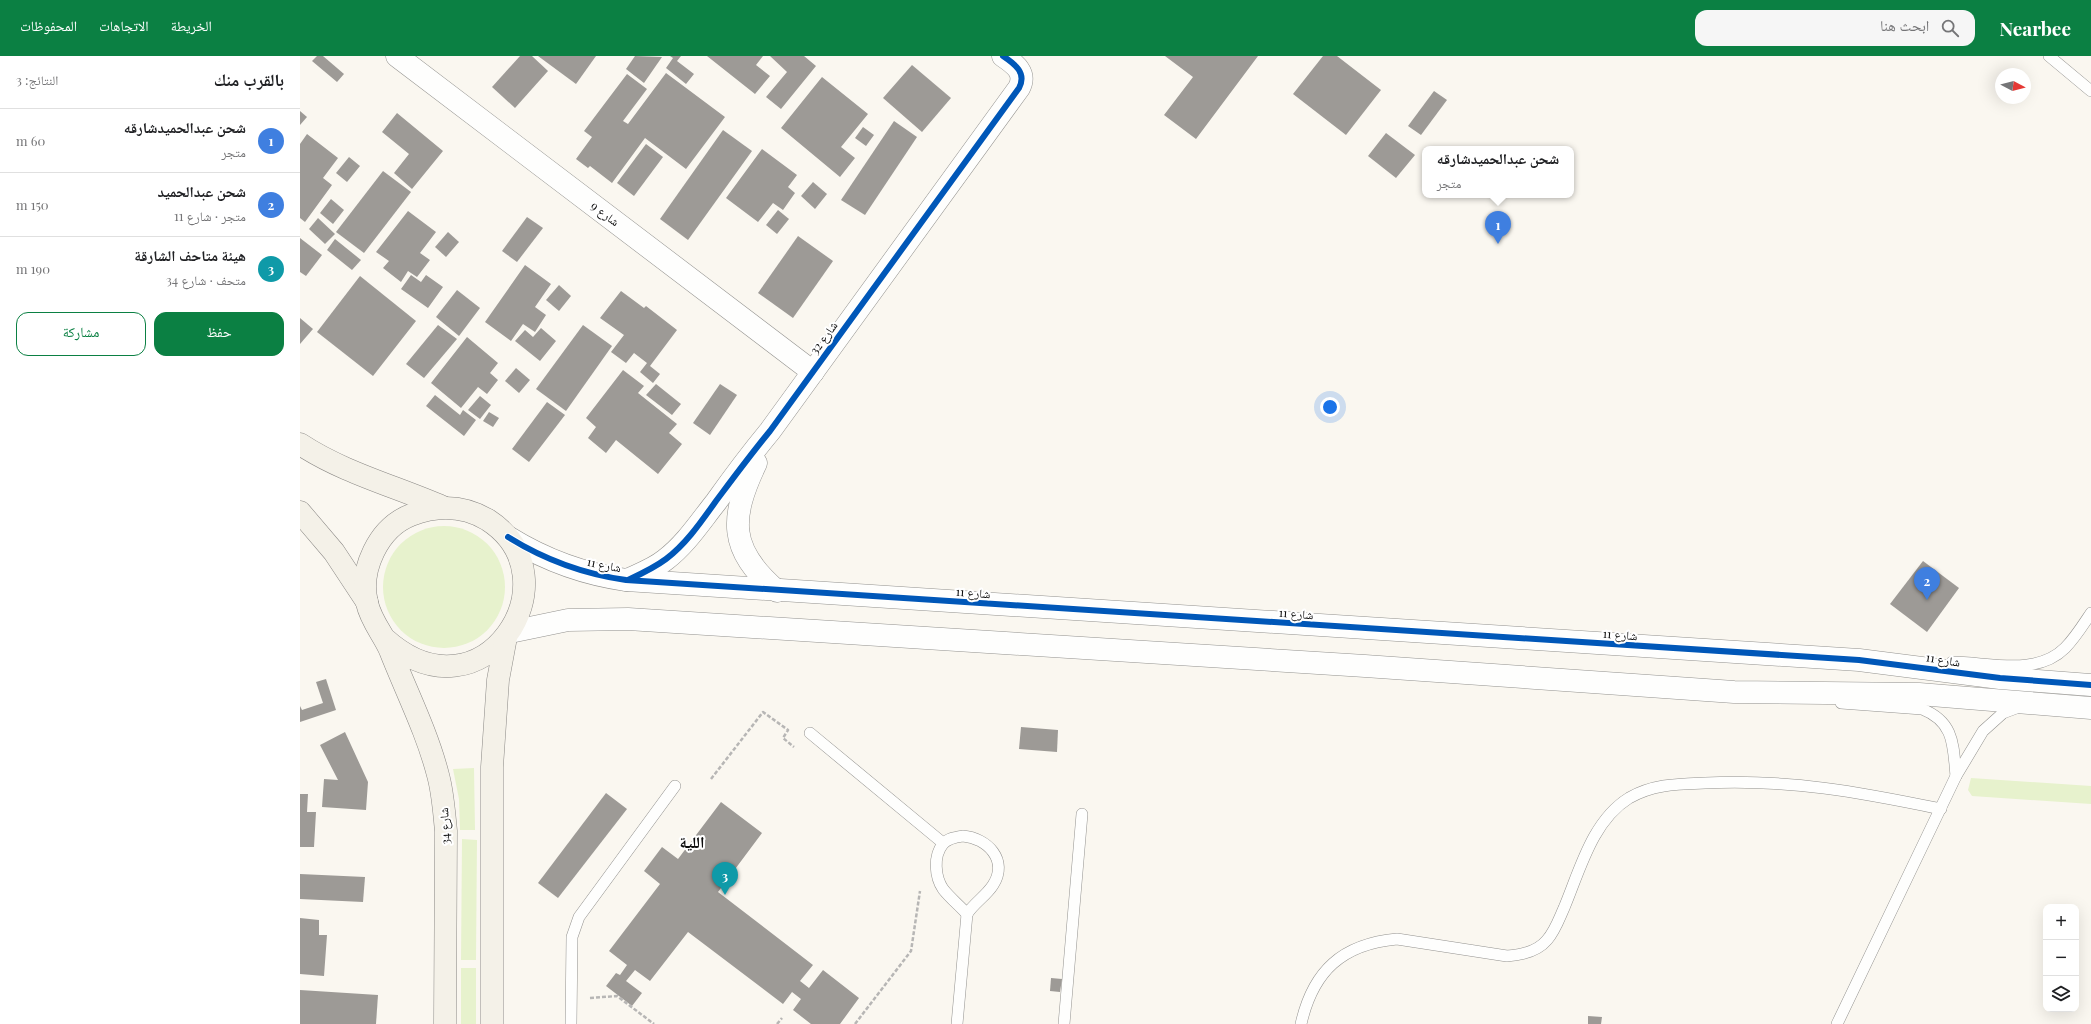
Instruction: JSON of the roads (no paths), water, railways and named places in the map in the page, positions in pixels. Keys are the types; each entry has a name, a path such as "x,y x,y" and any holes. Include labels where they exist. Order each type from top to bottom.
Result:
{"street":[{"name":"شارع 9","path":"397,56 813,372"},
{"name":"شارع 32","path":"626,580 653,568 681,546 770,431 1019,88 1022,78 1021,72 1003,56"},
{"name":"شارع 32","path":"770,431 744,488 738,508 736,522 738,537 750,563 777,591"},
{"path":"300,444 332,463 444,507"},
{"path":"444,507 462,509 479,515 495,525 508,537 518,556 523,575 524,595 519,615 508,635 492,651 475,661 456,666 436,666 417,662 400,652 385,639 373,622 367,602 366,582 369,562 378,545 390,529 406,517 424,510 444,507"},
{"path":"300,512 334,552 367,602"},
{"name":"شارع 11","path":"508,537 553,562 601,577 626,580 777,591 1859,660 1906,665 1978,676 2091,685"},
{"path":"508,635 568,620 628,619 1365,666 1734,692 1800,694 1832,692 1919,694 2091,708"},
{"path":"492,1024 492,767 498,680 508,635"},
{"name":"شارع 34","path":"385,639 431,750 444,803 446,831 445,1024"}],"lane":[{"path":"2049,56 2091,91"},
{"path":"1906,665 1940,662 2017,666 2036,664 2054,656 2064,648 2091,613"},
{"path":"1800,694 1850,704 1922,709 1932,713 1940,718 1951,735 1956,776"},
{"path":"1837,1024 1956,776 1983,731 1992,721 2003,713 2029,704"},
{"path":"810,733 943,843"},
{"path":"1301,1024 1311,992 1320,977 1336,960 1362,945 1397,939 1507,956 1518,956 1539,948 1554,931 1592,842 1601,826 1624,802 1646,790 1665,784 1721,782 1791,784 1861,792 1941,809"},
{"path":"571,1024 572,937 579,917 675,786"},
{"path":"1064,1024 1082,814"},
{"path":"957,1024 967,914 972,906 994,884 997,870 996,856 991,847 973,836 952,838 943,843 936,861 938,879 943,888 967,914"}],"place":[{"name":"شحن عبدالحميدشارقه","path":"1498,244"},
{"name":"شحن عبدالحميد","path":"1927,600"},
{"name":"هيئة متاحف الشارقة","path":"725,895"}],"district":[{"name":"اللية","path":"692,842"}]}
